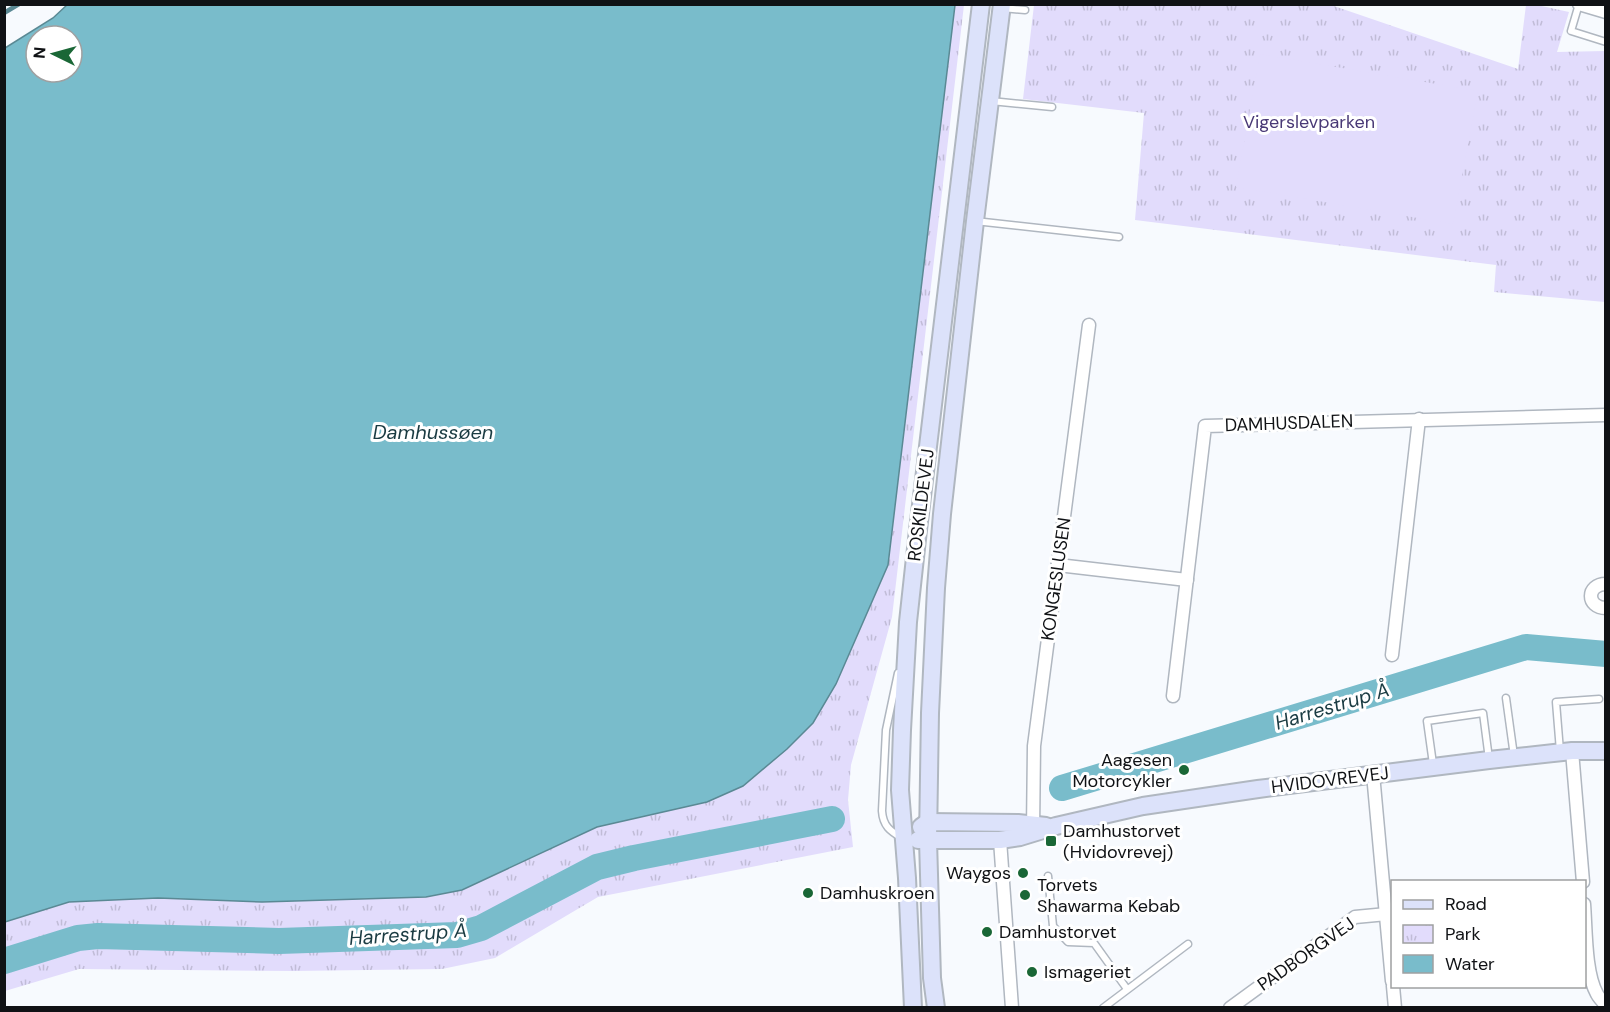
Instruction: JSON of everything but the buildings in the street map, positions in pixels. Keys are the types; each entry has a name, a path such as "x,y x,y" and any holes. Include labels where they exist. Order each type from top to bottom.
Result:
{"main road":[{"name":"ROSKILDEVEJ","path":"913,1008 900,790 908,622 981,4"},
{"name":"ROSKILDEVEJ","path":"936,1008 932,978 928,840 933,633 942,514 1002,6"},
{"name":"HVIDOVREVEJ","path":"904,839 1000,840 1033,829 1143,806 1489,759 1605,751"},
{"name":"HVIDOVREVEJ","path":"928,822 1033,829"},
{"path":"904,839 928,822"}],"street":[{"path":"1579,4 1605,12"},
{"name":"KONGESLUSEN","path":"1033,829 1034,746 1089,325"},
{"name":"DAMHUSDALEN","path":"1173,696 1205,426 1605,415"},
{"path":"1392,655 1419,419"},
{"path":"1058,565 1187,580"},
{"path":"1605,583 1596,586 1591,598 1599,608 1605,608"},
{"path":"1566,752 1583,880"},
{"path":"1373,774 1391,968"},
{"path":"1000,840 1012,1008"},
{"name":"PADBORGVEJ","path":"1230,1008 1354,917 1387,914"},
{"path":"1586,928 1592,982 1605,1005"},
{"path":"1393,988 1395,1008"}],"lane":[{"path":"1579,4 1571,31 1605,42"},
{"path":"1002,6 1025,10"},
{"path":"990,100 1052,107"},
{"path":"975,221 1119,237"},
{"path":"1506,698 1514,757"},
{"path":"1566,752 1556,702 1599,699"},
{"path":"1433,767 1427,721 1483,713 1489,759"},
{"path":"1048,876 1053,926 1068,942 1094,943 1128,989"},
{"path":"1103,1008 1188,944"}],"green space":[{"path":"955,5 964,5 892,617 851,765 848,800 853,847 598,897 495,958 442,969 293,971 79,969 5,991 5,922 69,902 158,898 262,902 426,897 462,890 597,827 707,802 743,786 787,749 813,723 836,684 888,565"},
{"name":"Vigerslevparken","path":"1034,5 1331,5 1518,69 1526,5 1569,12 1557,52 1605,51 1605,302 1494,292 1496,265 1135,220 1144,113 1023,99"},
{"path":"1260,54 1478,91 1453,224 1236,187"}],"water":[{"name":"Damhussøen","path":"68,4 955,5 888,565 836,684 813,723 787,749 743,786 707,802 597,827 462,890 426,897 262,902 158,898 69,902 5,922 5,48 24,36 24,84 84,84 84,24 43,24"}],"waterway":[{"path":"4,13 19,4"},
{"name":"Harrestrup Å","path":"1062,788 1526,647 1606,654"},
{"name":"Harrestrup Å","path":"4,961 78,938 98,936 279,941 457,935 481,928 597,867 832,819"}],"place":[{"name":"Aagesen Motorcykler","path":"1184,770"},
{"name":"Damhustorvet (Hvidovrevej)","path":"1051,841"},
{"name":"Waygos","path":"1023,873"},
{"name":"Damhuskroen","path":"808,893"},
{"name":"Torvets Shawarma Kebab","path":"1025,895"},
{"name":"Damhustorvet","path":"987,932"},
{"name":"Ismageriet","path":"1032,972"}]}
